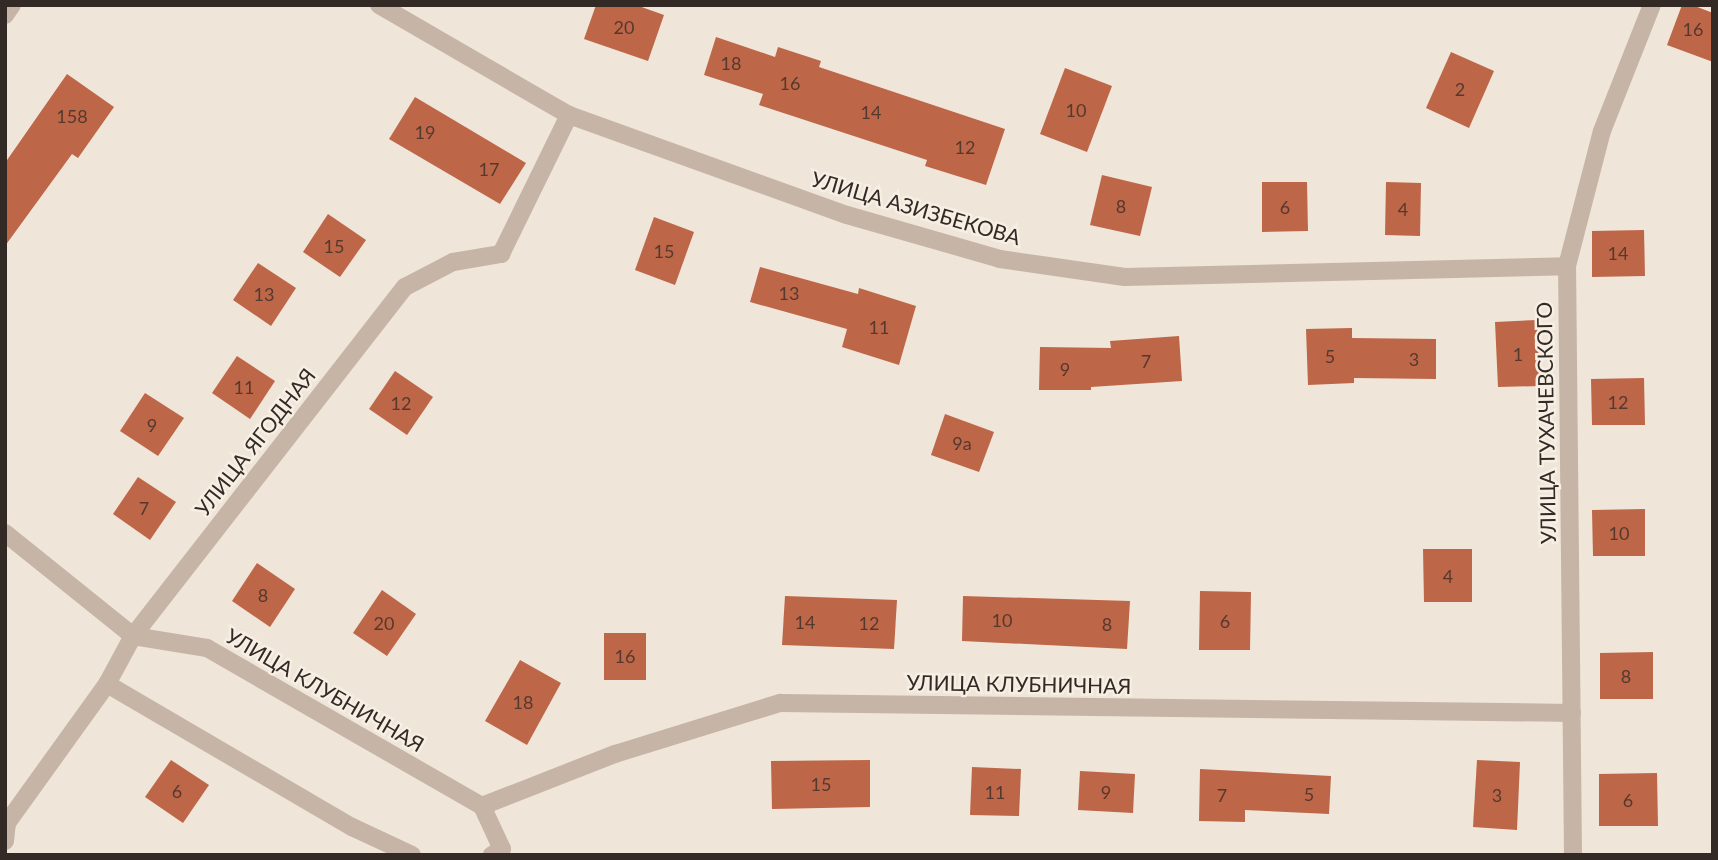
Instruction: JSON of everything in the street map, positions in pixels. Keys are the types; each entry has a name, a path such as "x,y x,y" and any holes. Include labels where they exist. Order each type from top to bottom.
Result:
{"street":[{"path":"5,15 12,5"},
{"name":"УЛИЦА АЗИЗБЕКОВА","path":"379,5 569,116 846,215 1000,259 1125,277 1567,266"},
{"name":"УЛИЦА ТУХАЧЕВСКОГО","path":"1573,855 1567,266 1602,131 1652,5"},
{"name":"УЛИЦА ЯГОДНАЯ","path":"5,841 7,823 107,684 133,636 405,287 453,262 501,254 569,116"},
{"name":"УЛИЦА КЛУБНИЧНАЯ","path":"5,533 133,636 207,648 482,806 615,754 780,704 1572,713"},
{"path":"107,684 352,827 412,855"},
{"path":"482,806 502,849 492,855"}],"building":[{"path":"596,5 636,5 664,15 648,61 584,39"},
{"path":"1682,5 1692,5 1713,13 1713,62 1667,45"},
{"path":"716,37 775,57 778,47 821,61 819,67 1005,129 986,185 925,166 927,160 759,105 763,94 704,75"},
{"path":"1451,52 1494,71 1469,128 1426,108"},
{"path":"1065,68 1112,86 1087,152 1040,134"},
{"path":"67,74 114,107 78,158 72,154 5,246 5,163"},
{"path":"415,97 526,163 500,204 389,139"},
{"path":"1102,175 1152,187 1140,236 1090,225"},
{"path":"1262,182 1307,182 1308,231 1262,232"},
{"path":"1386,182 1421,183 1420,236 1385,235"},
{"path":"328,214 366,240 340,277 303,252"},
{"path":"654,217 694,232 675,285 635,270"},
{"path":"1644,230 1645,276 1592,277 1592,231"},
{"path":"258,263 296,288 271,326 233,300"},
{"path":"760,267 858,294 859,288 916,306 899,365 842,347 847,329 750,302"},
{"path":"1537,320 1540,386 1498,387 1495,322"},
{"path":"1352,328 1352,338 1436,339 1436,379 1354,378 1354,383 1308,385 1306,329"},
{"path":"1179,336 1182,381 1091,387 1091,390 1039,390 1040,347 1111,348 1110,341"},
{"path":"237,356 275,381 250,419 212,393"},
{"path":"395,371 433,397 407,435 369,409"},
{"path":"1644,378 1645,425 1592,425 1591,379"},
{"path":"145,393 184,418 158,456 120,431"},
{"path":"945,414 994,432 979,472 931,455"},
{"path":"138,477 176,502 150,540 113,514"},
{"path":"1645,509 1645,556 1593,556 1592,510"},
{"path":"1423,549 1472,549 1472,602 1424,602"},
{"path":"257,563 295,589 270,627 232,601"},
{"path":"382,590 416,614 387,656 353,633"},
{"path":"1200,591 1251,592 1250,650 1199,650"},
{"path":"785,596 897,600 894,649 782,645"},
{"path":"963,596 1130,601 1127,649 962,641"},
{"path":"604,633 646,633 646,680 604,680"},
{"path":"1653,652 1653,699 1600,699 1600,653"},
{"path":"520,660 561,683 527,745 485,721"},
{"path":"171,760 209,785 183,823 145,797"},
{"path":"870,760 870,807 772,809 771,761"},
{"path":"1477,760 1520,762 1517,830 1473,827"},
{"path":"972,767 1021,769 1019,816 970,815"},
{"path":"1200,769 1331,776 1329,814 1245,810 1245,822 1199,821"},
{"path":"1080,771 1135,774 1133,813 1078,810"},
{"path":"1657,773 1658,826 1599,826 1599,774"}]}
